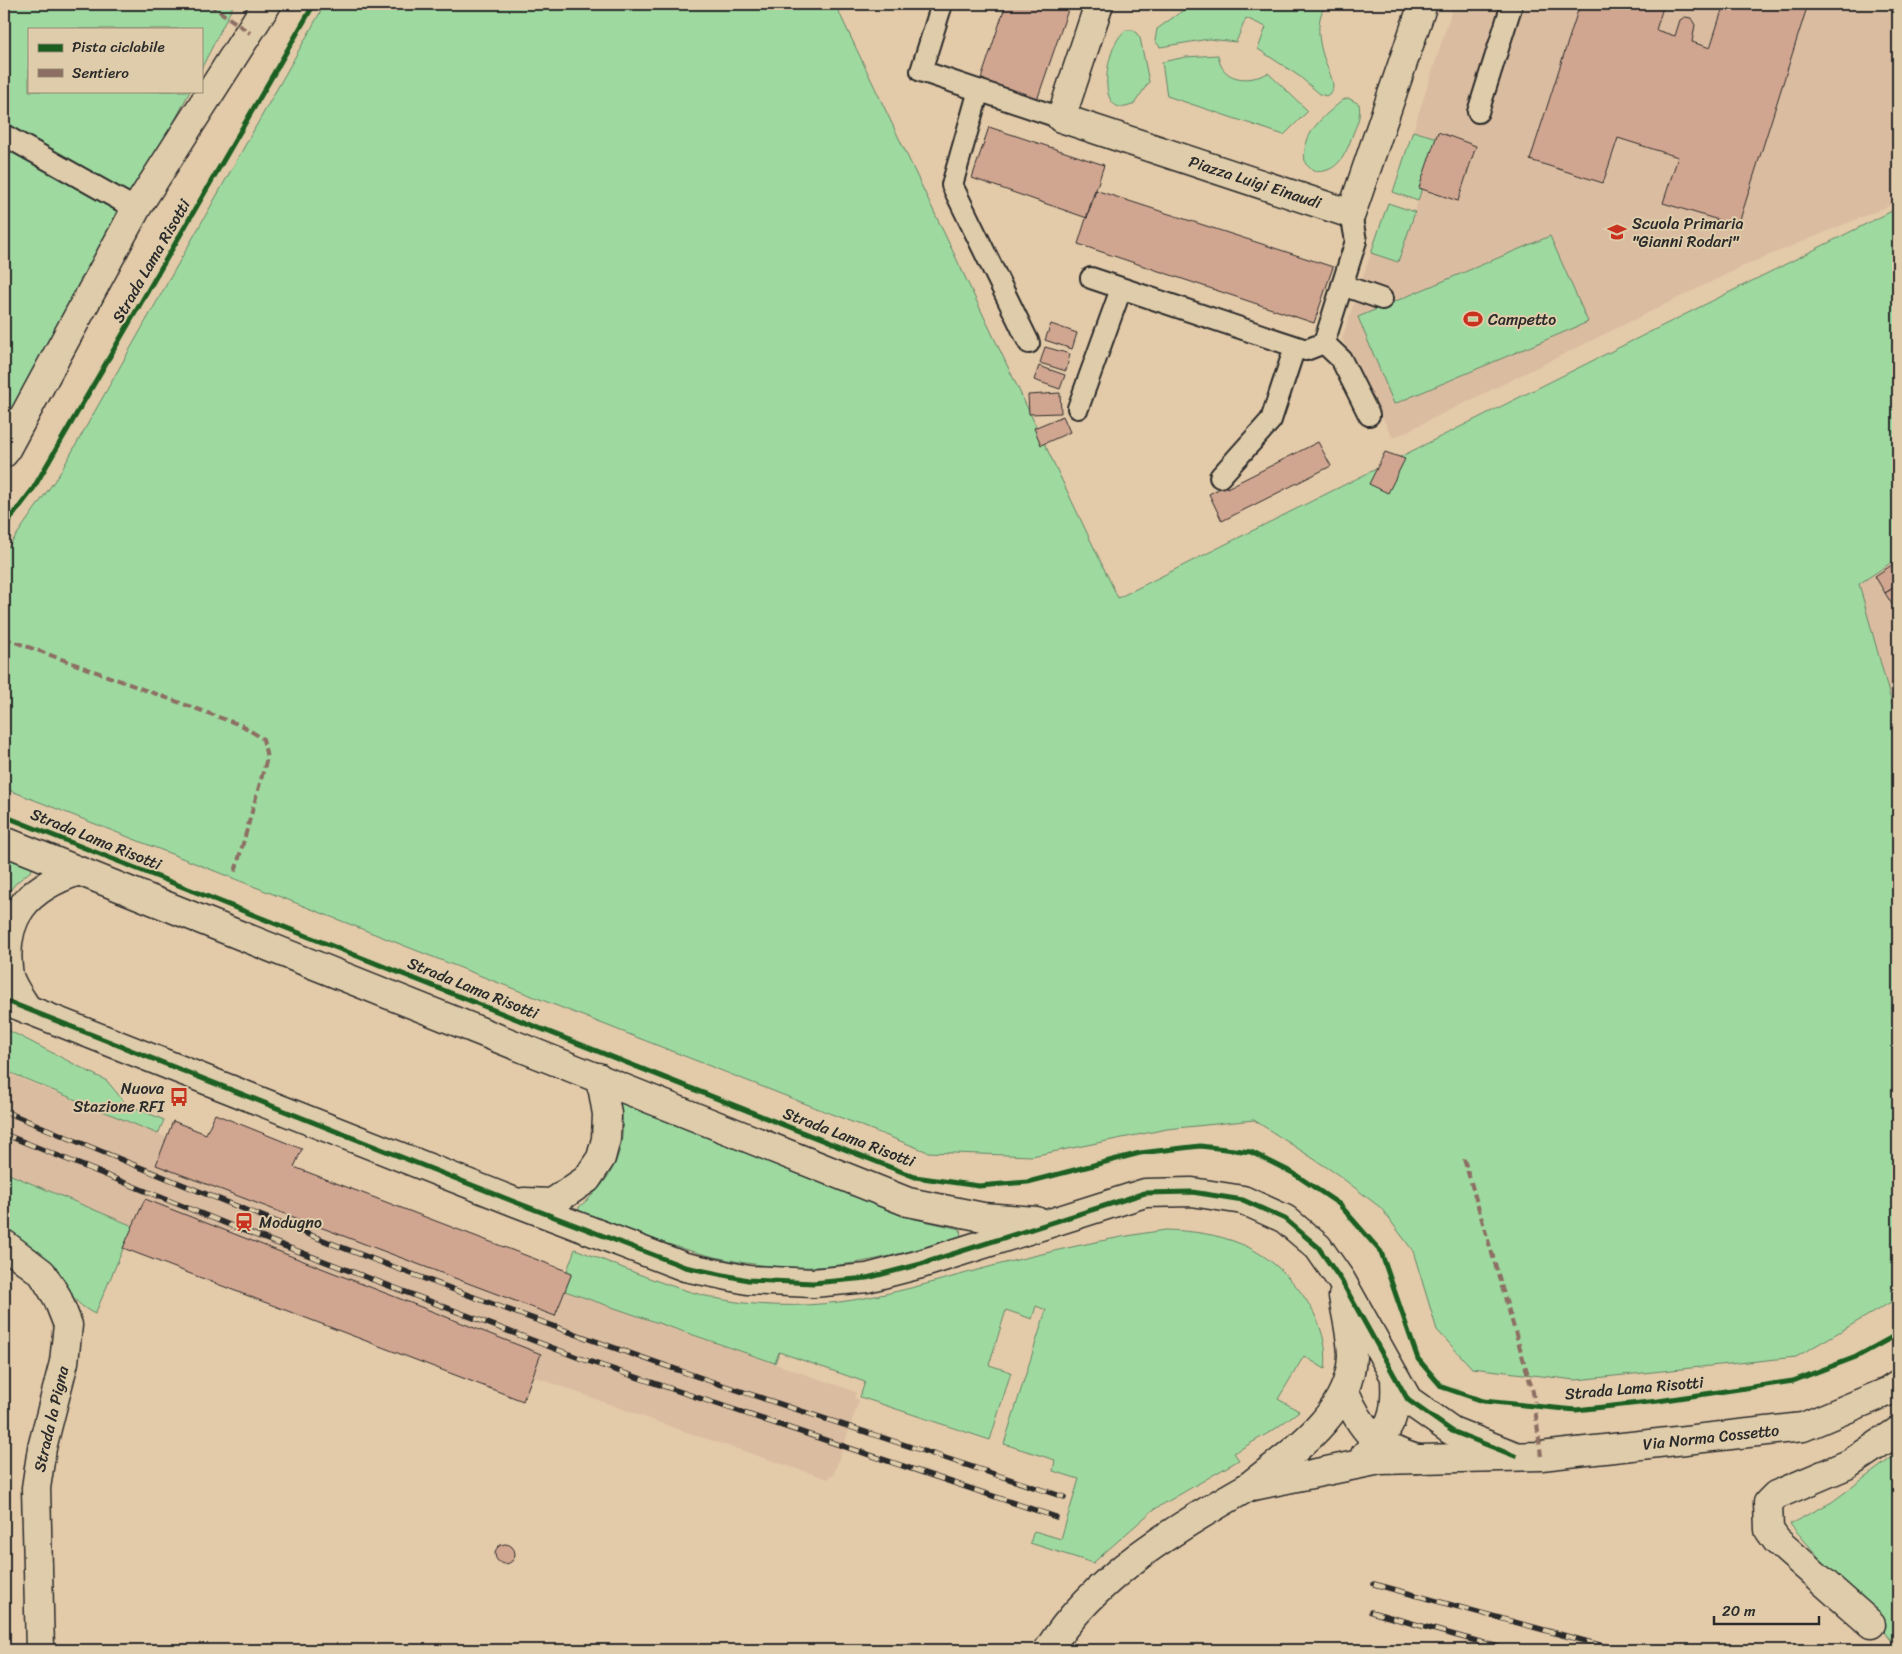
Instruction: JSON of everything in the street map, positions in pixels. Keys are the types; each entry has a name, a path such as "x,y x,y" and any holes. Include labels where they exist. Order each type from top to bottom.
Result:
{"street":[{"path":"4,453 136,209 267,4"},
{"path":"1062,118 1099,4"},
{"path":"1351,214 1423,4"},
{"name":"Piazza Luigi Einaudi","path":"1062,118 1351,214"},
{"path":"4,842 908,1202 983,1217 1048,1222"},
{"path":"79,871 56,878 37,890 22,902 10,923 6,942 10,978 16,1005 685,1267 748,1280 813,1282 866,1278 922,1264 1048,1222 1145,1193 1192,1192 1244,1200 1285,1219 1318,1248 1341,1280 1408,1400 1452,1431 1515,1456"},
{"path":"515,1202 552,1203 587,1179 601,1158 606,1139 607,1114 598,1077"},
{"name":"Strada la Pigna","path":"4,1244 42,1273 57,1297 68,1324 64,1362 42,1448 36,1488 40,1650"},
{"path":"1048,1650 1064,1624 1136,1557 1182,1524 1248,1487 1325,1422 1345,1392 1352,1357 1341,1280"},
{"path":"1356,1465 1379,1441 1392,1420 1397,1405 1395,1378"},
{"name":"Via Norma Cossetto","path":"1248,1487 1380,1460 1541,1456 1803,1427 1887,1392 1898,1385"},
{"path":"1345,1392 1354,1413 1369,1434 1393,1452 1417,1459"},
{"path":"1871,1624 1777,1541 1769,1530 1768,1503 1776,1495 1849,1464 1898,1431"}],"lane":[{"path":"942,4 921,72 1062,118"},
{"path":"1478,112 1512,4"},
{"path":"979,90 952,185 1029,343"},
{"path":"4,135 136,209"},
{"path":"1324,343 1356,241 1351,214"},
{"path":"1091,278 1295,347 1306,350 1324,343"},
{"path":"1342,285 1382,299"},
{"path":"1078,408 1121,288"},
{"path":"1324,343 1342,359 1369,415"},
{"path":"1220,477 1271,420 1295,347"}],"shaded area":[{"name":"Scuola Primaria \"Gianni Rodari\"","path":"1454,4 1888,4 1898,21 1898,202 1741,267 1393,438 1342,339 1371,253 1398,262 1422,189 1458,200 1476,146 1439,132 1437,138 1413,131"},
{"path":"1898,560 1898,776 1859,584"},
{"path":"4,1072 166,1137 173,1121 206,1134 215,1114 302,1149 295,1167 572,1273 565,1291 856,1392 854,1398 859,1400 833,1476 829,1475 828,1479 677,1429 533,1376 523,1401 123,1248 133,1226 4,1172"}],"green space":[{"path":"4,4 234,4 202,67 202,28 28,28 28,92 189,92 4,452"},
{"path":"325,4 835,4 1118,598 1898,208 1898,558 1859,584 1898,726 1898,1298 1796,1357 1576,1380 1472,1368 1437,1330 1413,1251 1381,1208 1337,1174 1254,1120 1167,1129 1032,1156 928,1152 4,788 4,553 60,473"},
{"path":"1192,4 1326,4 1320,19 1319,35 1322,51 1333,82 1332,92 1326,96 1320,94 1299,76 1258,49 1266,27 1246,18 1236,42 1209,39 1160,47 1155,41 1157,29"},
{"path":"1126,30 1134,30 1140,38 1149,82 1134,104 1121,107 1113,103 1108,93 1107,80 1108,65 1112,51 1118,38"},
{"path":"1218,55 1224,71 1237,78 1253,78 1268,73 1308,111 1284,135 1167,96 1162,62 1186,57"},
{"path":"1348,98 1359,104 1360,111 1345,154 1336,165 1329,169 1313,171 1305,163 1306,143 1310,134 1321,119"},
{"path":"1413,131 1437,138 1418,201 1393,192"},
{"path":"1388,203 1415,212 1398,262 1371,253"},
{"name":"Campetto","path":"1550,236 1588,322 1394,404 1358,317"},
{"path":"4,856 30,866 32,870 16,883 4,898"},
{"path":"4,1028 107,1081 126,1104 164,1120 158,1134 4,1070"},
{"path":"622,1100 915,1219 960,1229 961,1237 862,1262 812,1267 778,1267 710,1256 677,1247 611,1224 579,1211 579,1207 601,1185 616,1161 622,1133 620,1102"},
{"path":"4,1172 133,1226 95,1314 72,1296 54,1267 42,1254 27,1243 4,1232"},
{"path":"1166,1230 1185,1231 1223,1238 1258,1252 1274,1264 1289,1278 1313,1312 1321,1331 1325,1350 1325,1369 1304,1356 1278,1399 1299,1411 1275,1429 1234,1453 1239,1460 1153,1510 1093,1563 1030,1543 1034,1531 1061,1539 1079,1479 1053,1471 1055,1460 1004,1444 1046,1310 1036,1306 1032,1319 1006,1310 989,1365 1011,1372 990,1440 860,1397 865,1382 779,1352 775,1363 565,1291 571,1274 567,1271 575,1249 700,1295 744,1303 809,1305 839,1302 898,1291 1055,1251"},
{"path":"1898,1453 1898,1648 1790,1524 1832,1502"}],"building":[{"path":"1006,4 1070,4 1037,100 980,82"},
{"path":"1580,4 1664,4 1656,30 1675,36 1680,20 1685,17 1691,18 1695,25 1692,42 1710,48 1724,4 1808,4 1738,226 1663,203 1678,157 1618,138 1603,183 1530,160"},
{"path":"989,127 1104,165 1087,218 972,178"},
{"path":"1438,132 1476,146 1458,201 1419,188"},
{"path":"1095,190 1333,267 1314,323 1078,244"},
{"path":"1051,324 1077,333 1072,349 1045,340"},
{"path":"1045,347 1070,354 1066,371 1040,363"},
{"path":"1039,366 1065,375 1060,389 1034,380"},
{"path":"1060,393 1061,413 1029,414 1028,395"},
{"path":"1063,416 1070,432 1041,445 1034,428"},
{"path":"1318,442 1331,466 1222,521 1209,494 1226,485 1227,488"},
{"path":"1385,452 1405,459 1388,493 1369,484"},
{"path":"1898,561 1898,585 1885,593 1875,576"},
{"path":"1898,585 1898,614 1885,593"},
{"name":"Modugno","path":"215,1114 302,1149 294,1167 572,1273 555,1316 156,1165 173,1121 206,1134"},
{"path":"145,1199 541,1354 523,1401 123,1248"},
{"path":"505,1544 512,1547 515,1554 512,1561 505,1564 498,1561 495,1554 498,1547"}],"railway":[{"path":"4,1111 181,1184 359,1254 538,1321 719,1384 1064,1497"},
{"path":"4,1134 242,1230 582,1359 1056,1517"},
{"path":"1374,1584 1618,1650"},
{"path":"1371,1612 1509,1650"}],"marked path":[{"path":"209,4 250,33"},
{"path":"4,638 243,726 263,739 267,758 235,872"},
{"path":"1464,1159 1533,1392 1541,1456"}],"cycle path":[{"name":"Strada Lama Risotti","path":"4,527 33,489 314,4"},
{"name":"Strada Lama Risotti","path":"4,816 915,1177 979,1186 1028,1182 1140,1153 1200,1146 1251,1152 1293,1173 1339,1204 1381,1252 1418,1359 1442,1387 1483,1401 1576,1410 1658,1401 1793,1381 1856,1357 1898,1334"},
{"path":"4,1000 515,1202 685,1267 748,1280 813,1283 867,1278 921,1264 1145,1193 1192,1192 1243,1200 1285,1219 1318,1247 1341,1280 1408,1400 1452,1431 1515,1456"}],"place":[{"name":"Scuola Primaria \"Gianni Rodari\"","path":"1617,232"},
{"name":"Campetto","path":"1473,319"},
{"name":"Nuova Stazione RFI","path":"179,1097"},
{"name":"Modugno","path":"244,1222"}]}
